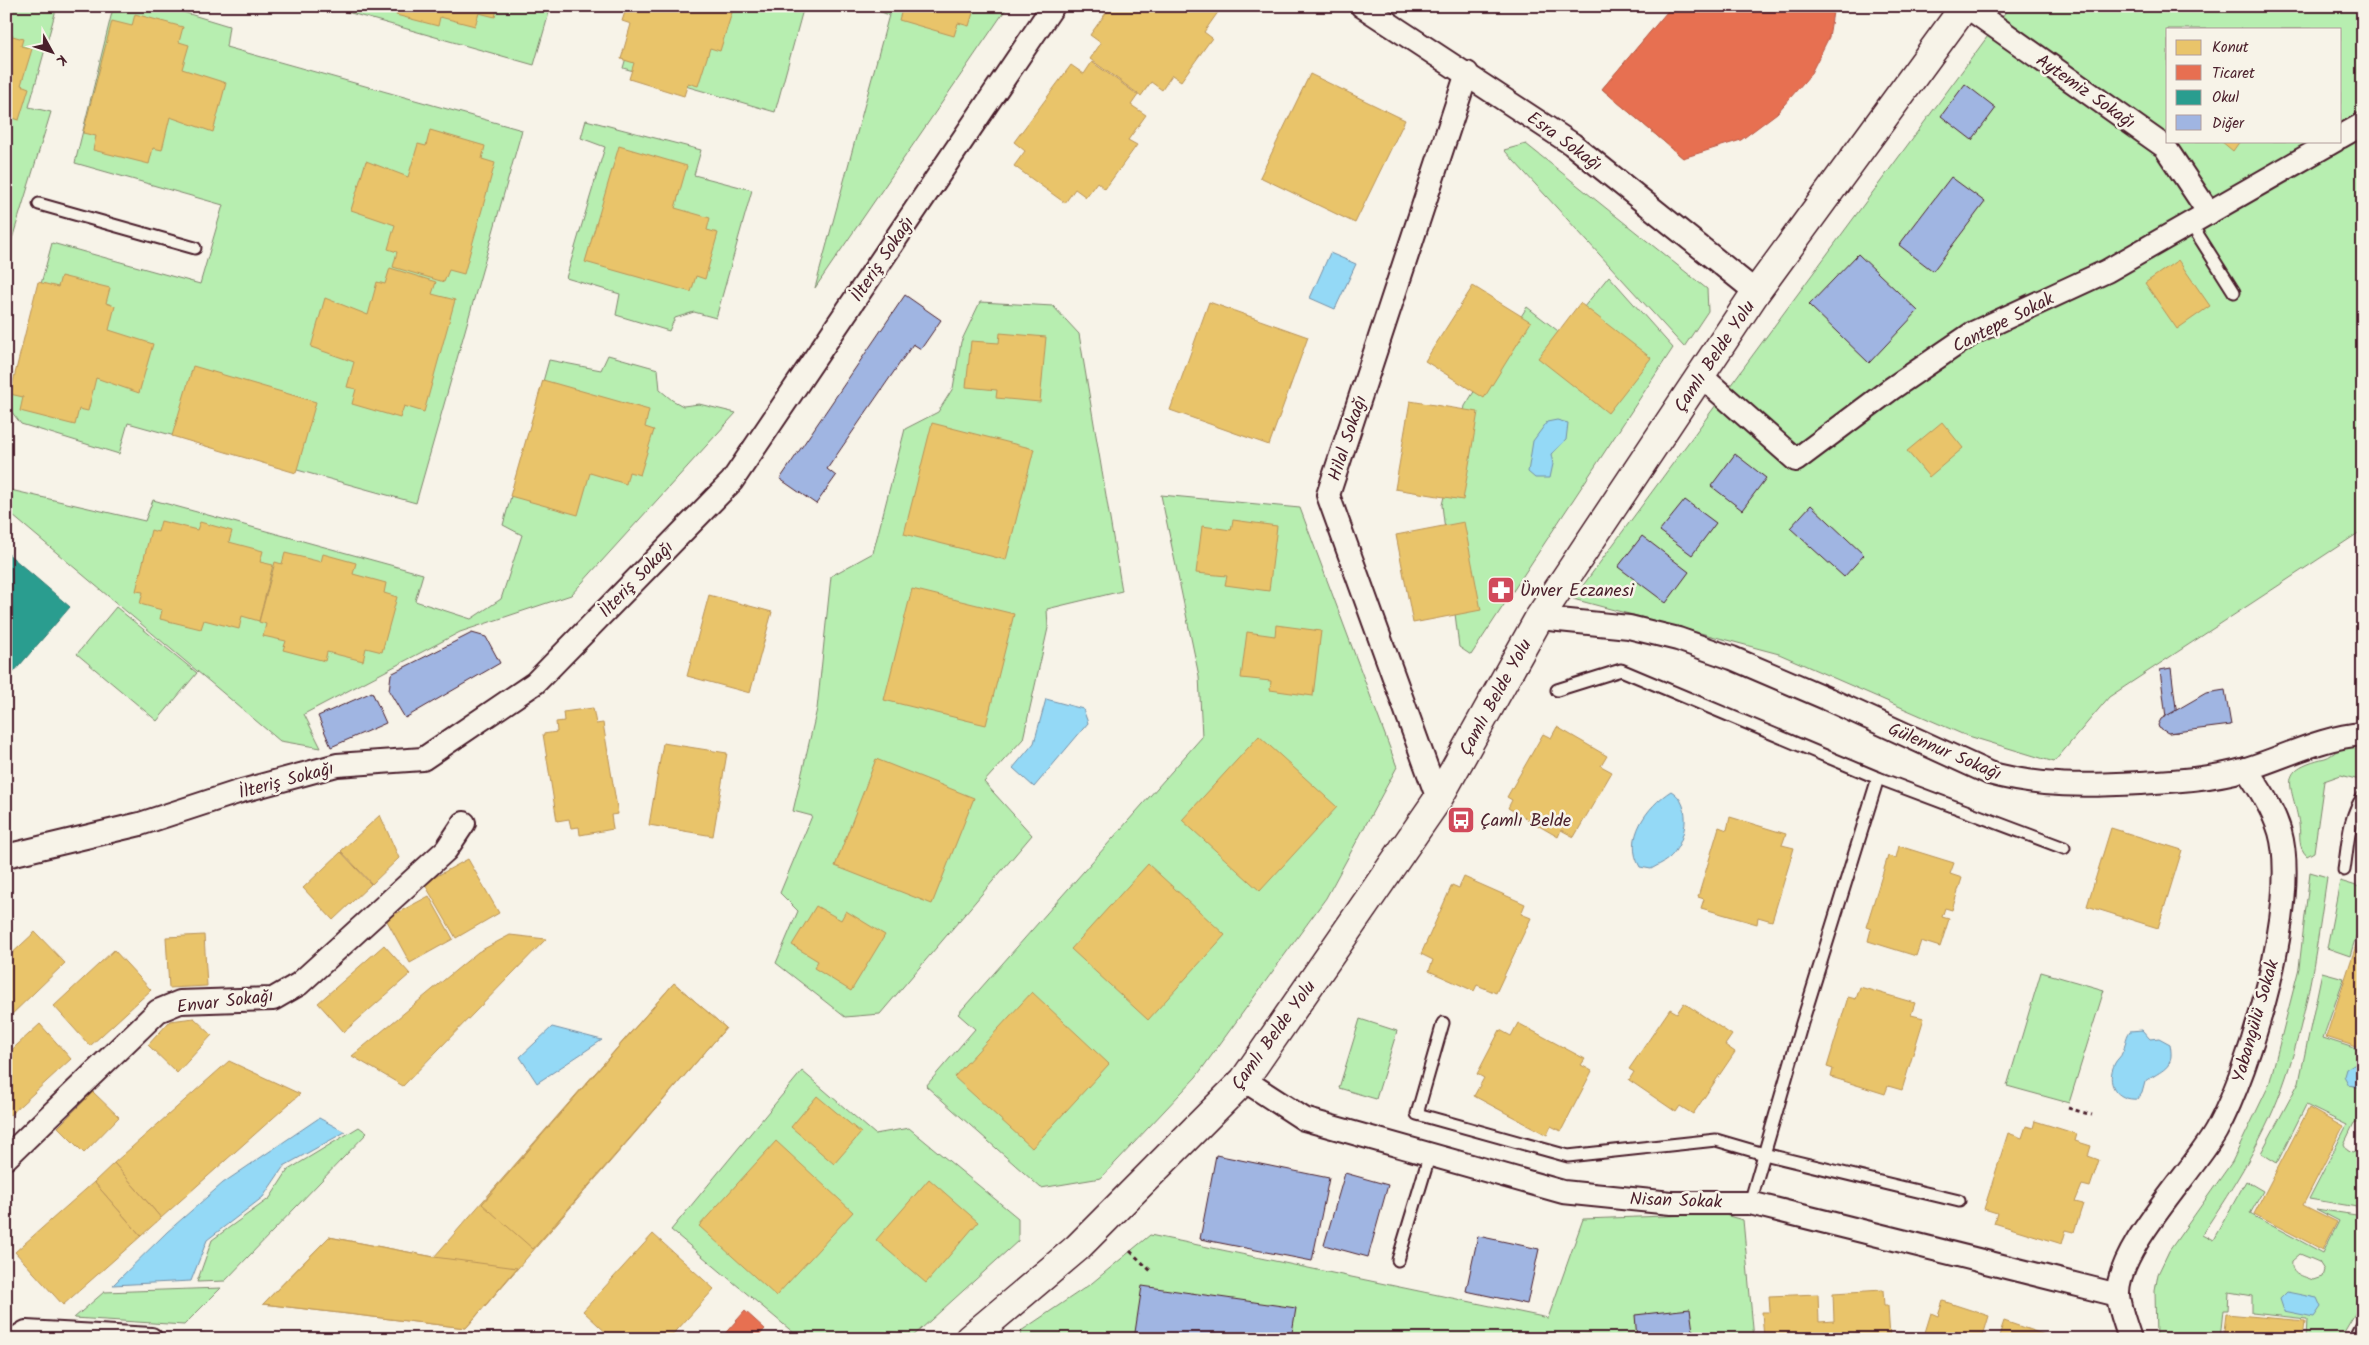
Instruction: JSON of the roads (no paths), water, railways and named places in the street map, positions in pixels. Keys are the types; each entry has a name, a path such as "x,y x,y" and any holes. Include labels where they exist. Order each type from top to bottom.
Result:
{"street":[{"name":"İlteriş Sokağı","path":"6,856 140,824 238,792 337,765 423,759 535,683 732,481 1053,6"},
{"name":"Esra Sokağı","path":"1362,6 1467,73 1572,144 1756,292"},
{"name":"Aytemiz Sokağı","path":"1965,6 2165,147 2200,218"},
{"name":"Çamlı Belde Yolu","path":"969,1339 1077,1248 1244,1080 1438,799 1539,618 1756,292 1965,6"},
{"name":"Hilal Sokağı","path":"1438,799 1328,495 1467,73"},
{"path":"2342,137 2363,124"},
{"name":"Cantepe Sokak","path":"1701,376 1796,460 1891,389 1973,334 2107,271 2332,142"},
{"name":"Gülennur Sokağı","path":"1539,618 1629,627 1678,639 1732,658 1989,773 2016,780 2051,785 2164,782 2215,776 2246,769 2335,738 2363,734"},
{"name":"Yabangülü Sokak","path":"2130,1339 2118,1295 2124,1265 2152,1220 2216,1131 2244,1071 2264,1002 2277,939 2284,857 2280,832 2273,814 2246,769"},
{"name":"Envar Sokağı","path":"6,1158 158,1011 180,1002 273,999 299,984 446,850 464,823"},
{"name":"Nisan Sokak","path":"1244,1080 1304,1119 1563,1192 1671,1203 1750,1203 2118,1295"},
{"path":"15,1339 26,1332 105,1338 151,1339"}],"lane":[{"path":"39,204 195,248"},
{"path":"2200,218 2234,292"},
{"path":"1557,690 1621,670 1878,778 2064,848"},
{"path":"1750,1203 1878,778"},
{"path":"2344,870 2356,806 2363,797"},
{"path":"1443,1023 1417,1114 1568,1156 1716,1140 1764,1154 1959,1201"},
{"path":"1398,1260 1430,1154"},
{"path":"2355,1339 2363,1324"}],"water":[{"path":"1330,253 1356,264 1335,309 1310,298"},
{"path":"1557,420 1568,423 1566,440 1551,454 1553,464 1550,478 1535,478 1528,472 1533,441 1547,422"},
{"path":"1046,699 1083,709 1088,723 1034,787 1013,768 1034,743"},
{"path":"1671,791 1683,805 1685,814 1683,834 1679,844 1668,859 1662,863 1651,869 1640,867 1635,856 1634,845 1640,824 1654,805"},
{"path":"552,1027 602,1040 537,1083 520,1057"},
{"path":"2142,1030 2150,1039 2159,1038 2170,1044 2171,1059 2166,1068 2145,1082 2138,1099 2130,1099 2118,1094 2114,1089 2111,1077 2112,1070 2124,1048 2130,1031"},
{"path":"2354,1064 2363,1067 2363,1088 2349,1085 2344,1076 2346,1069"},
{"path":"319,1118 345,1132 284,1166 263,1197 207,1240 191,1281 113,1285 167,1232 223,1183"},
{"path":"2287,1292 2317,1298 2321,1307 2314,1317 2284,1311 2280,1299"}],"place":[{"name":"Ünver Eczanesi","path":"1501,590"},
{"name":"Çamlı Belde","path":"1461,820"}]}
